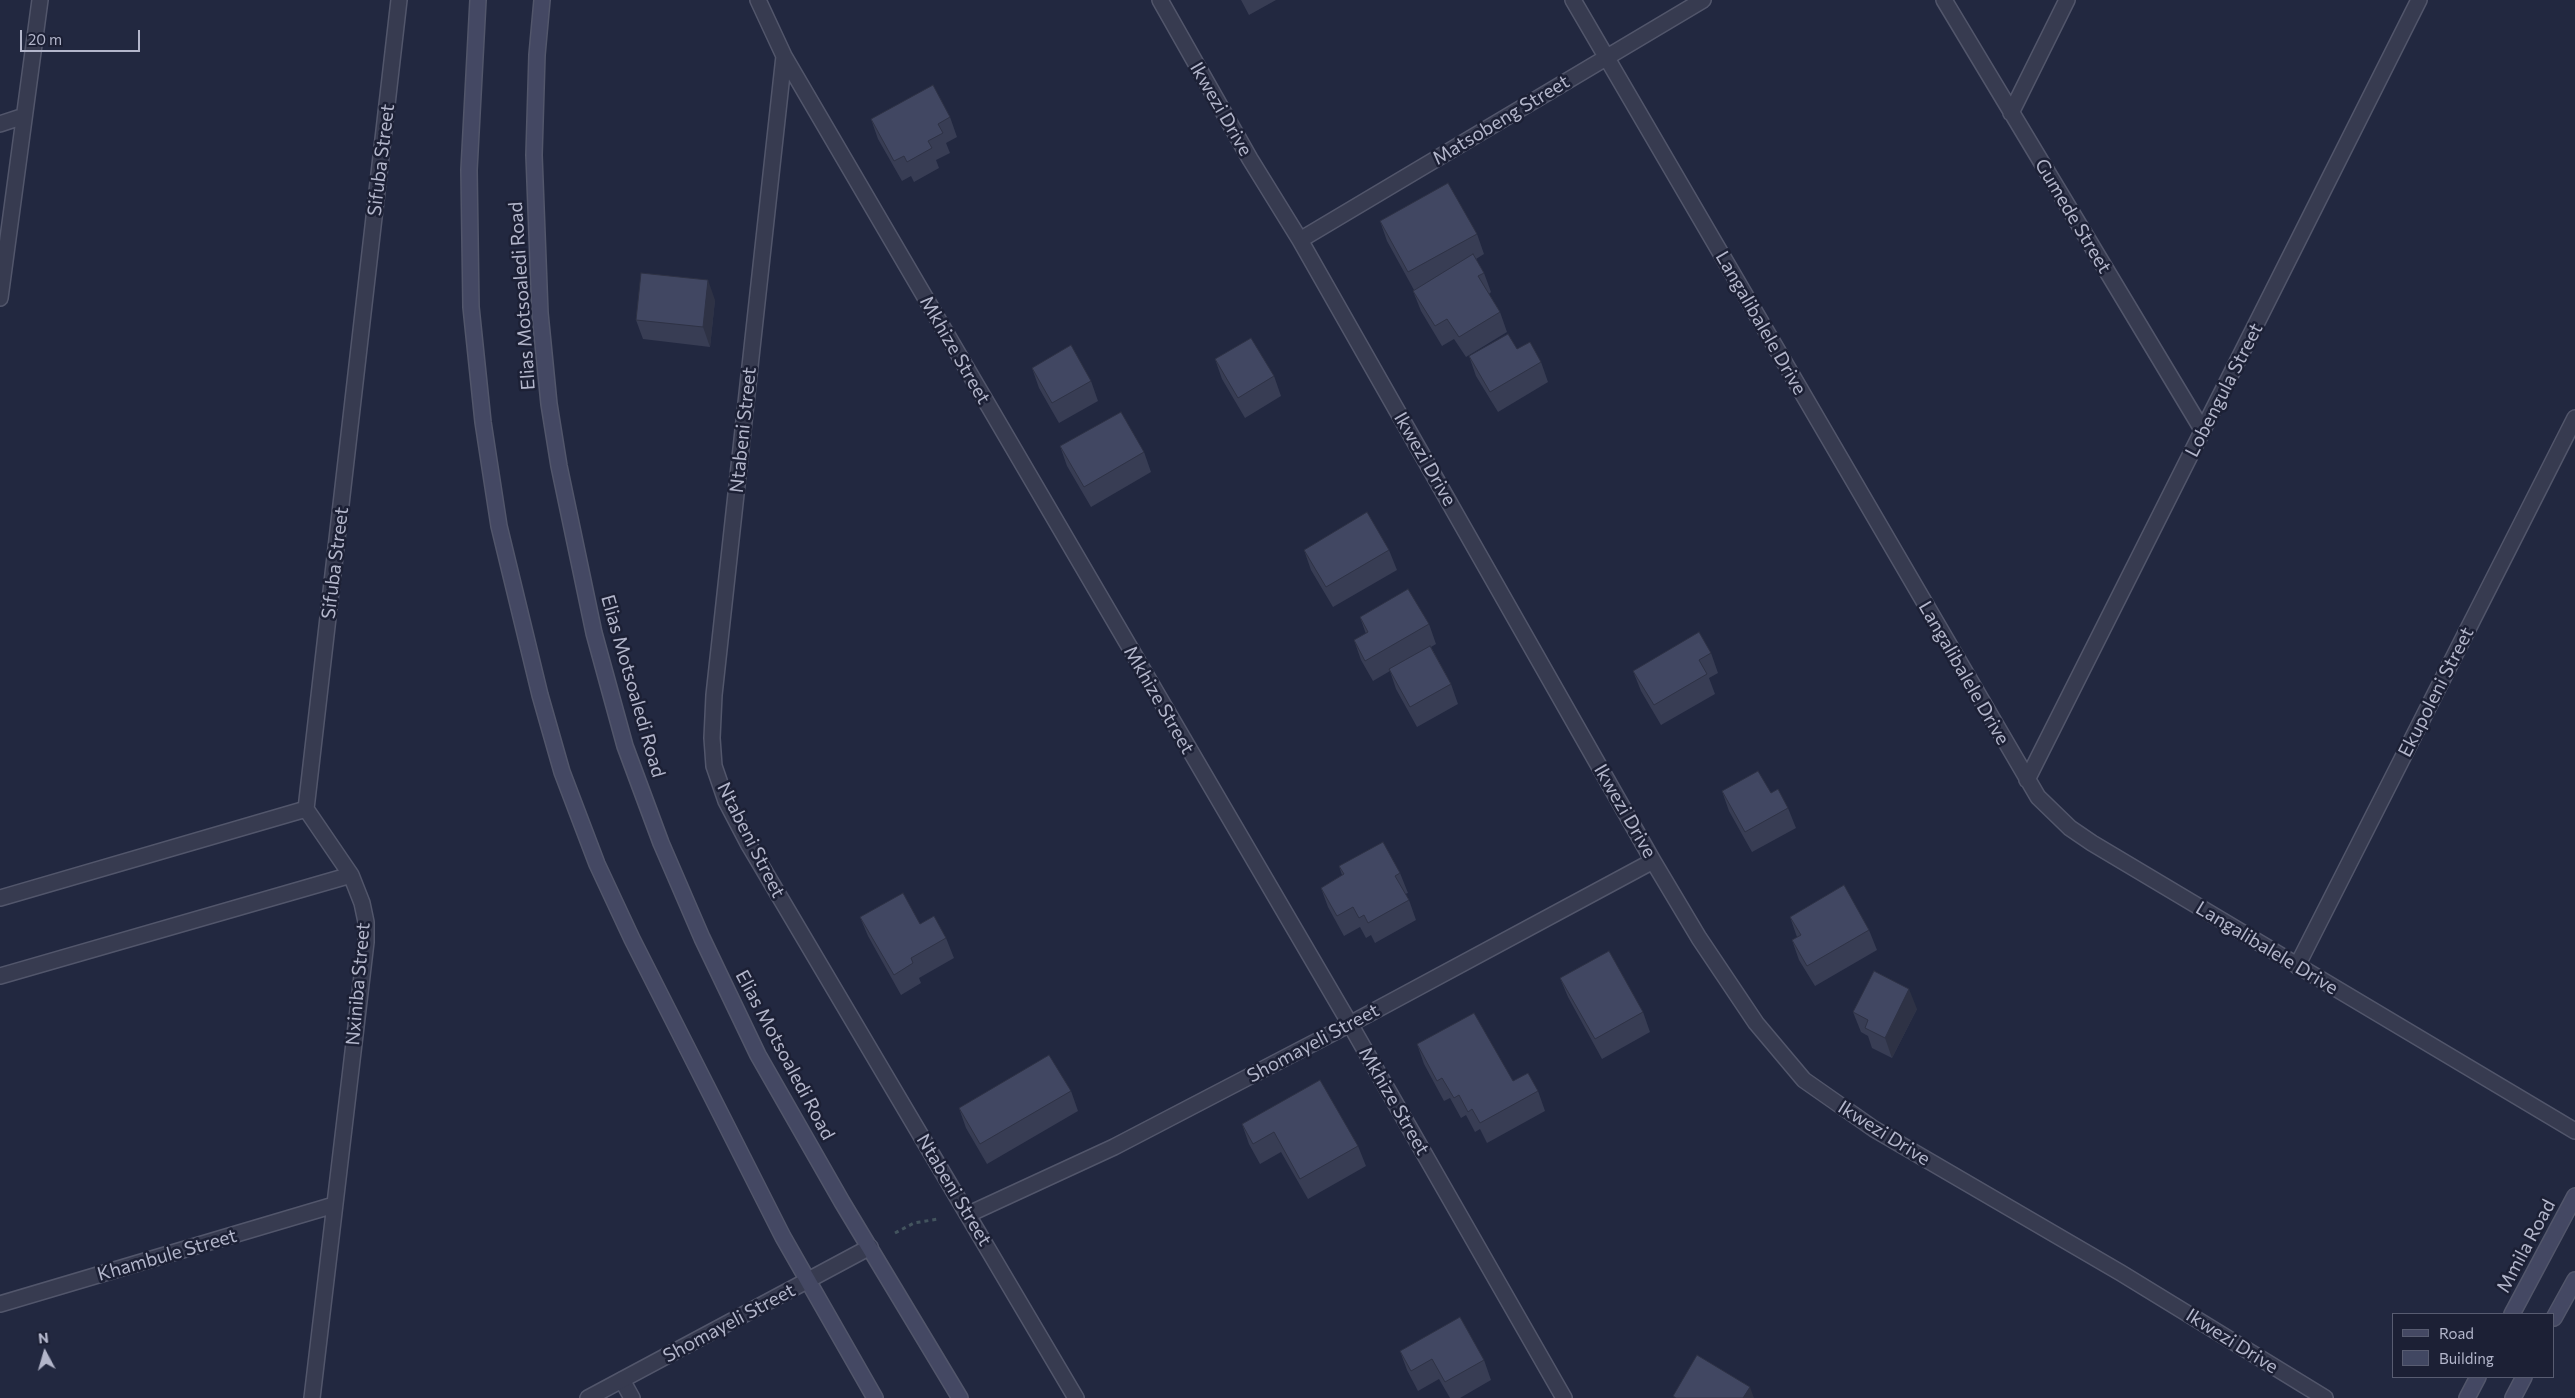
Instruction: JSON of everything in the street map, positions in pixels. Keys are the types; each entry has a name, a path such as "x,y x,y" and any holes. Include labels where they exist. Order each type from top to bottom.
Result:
{"main road":[{"path":"478,0 469,170 471,307 483,422 499,526 540,695 562,772 597,864 628,931 783,1237 875,1398"},
{"name":"Elias Motsoaledi Road","path":"542,0 537,55 534,156 540,314 549,404 559,466 603,667 625,746 661,843 702,938 758,1055 960,1398"},
{"name":"Mmila Road","path":"2513,1313 2575,1196"},
{"path":"2555,1316 2575,1280"},
{"path":"2467,1398 2477,1378"},
{"path":"2513,1398 2523,1378"}],"street":[{"path":"0,298 40,0"},
{"name":"Sifuba Street","path":"306,809 399,0"},
{"name":"Mkhize Street","path":"758,0 784,56 1350,1024 1564,1398"},
{"name":"Ikwezi Drive","path":"1160,0 1250,159 1300,240 1653,861 1699,938 1756,1023 1804,1080 1874,1129 2121,1273 2325,1398"},
{"name":"Langalibalele Drive","path":"1573,0 2027,780 2047,808 2070,828 2297,966 2575,1131"},
{"name":"Matsobeng Street","path":"1300,240 1703,0"},
{"name":"Gumede Street","path":"1944,0 2203,431"},
{"path":"2011,113 2067,0"},
{"name":"Lobengula Street","path":"2027,780 2419,0"},
{"name":"Ntabeni Street","path":"784,56 714,695 712,738 714,766 726,801 749,845 969,1214 1076,1398"},
{"path":"0,124 24,116"},
{"name":"Ekupoleni Street","path":"2297,966 2575,418"},
{"path":"0,898 306,809"},
{"name":"Nxiniba Street","path":"306,809 351,875 362,902 366,922 366,942 312,1398"},
{"name":"Shomayeli Street","path":"969,1214 1114,1147 1350,1024 1653,861"},
{"path":"0,976 351,875"},
{"name":"Khambule Street","path":"0,1304 334,1205"},
{"name":"Shomayeli Street","path":"588,1398 808,1282 870,1247"},
{"path":"622,1380 632,1398"}],"path":[{"path":"870,1247 914,1223 969,1214"}],"building":[{"path":"933,85 950,117 938,124 943,133 928,141 932,148 907,162 904,156 894,161 871,119"},
{"path":"1448,183 1477,234 1408,272 1380,221"},
{"path":"1473,254 1484,273 1478,276 1500,312 1459,337 1447,319 1435,326 1413,291"},
{"path":"641,273 708,280 703,327 636,320"},
{"path":"1508,334 1517,349 1530,342 1541,362 1490,392 1469,356"},
{"path":"1251,338 1274,376 1238,398 1215,359"},
{"path":"1071,345 1091,381 1052,403 1032,368"},
{"path":"1121,412 1144,452 1084,487 1060,446"},
{"path":"1367,512 1389,550 1326,587 1304,550"},
{"path":"1408,589 1429,624 1365,661 1354,640 1368,632 1360,617"},
{"path":"1699,632 1711,653 1699,660 1707,674 1654,705 1633,671"},
{"path":"1430,646 1451,684 1410,707 1389,669"},
{"path":"1758,771 1771,793 1778,789 1788,808 1745,832 1722,791"},
{"path":"1383,842 1400,873 1395,876 1409,900 1368,923 1364,915 1359,918 1353,907 1337,916 1321,888 1344,874 1339,866"},
{"path":"1844,885 1869,930 1807,966 1792,940 1801,935 1790,917"},
{"path":"903,893 920,924 934,916 946,938 911,958 913,963 894,975 860,917"},
{"path":"1609,951 1643,1012 1595,1039 1560,978"},
{"path":"1874,971 1909,989 1885,1038 1865,1028 1868,1020 1853,1012"},
{"path":"1474,1013 1513,1081 1528,1073 1538,1091 1480,1123 1472,1109 1468,1112 1459,1095 1454,1098 1442,1078 1437,1081 1417,1044"},
{"path":"1049,1055 1071,1091 980,1144 959,1108"},
{"path":"1320,1080 1358,1146 1300,1179 1274,1132 1253,1144 1242,1124"},
{"path":"1460,1317 1484,1360 1445,1382 1432,1359 1411,1371 1400,1351"},
{"path":"1697,1355 1750,1387 1743,1398 1676,1398 1673,1396"}]}
